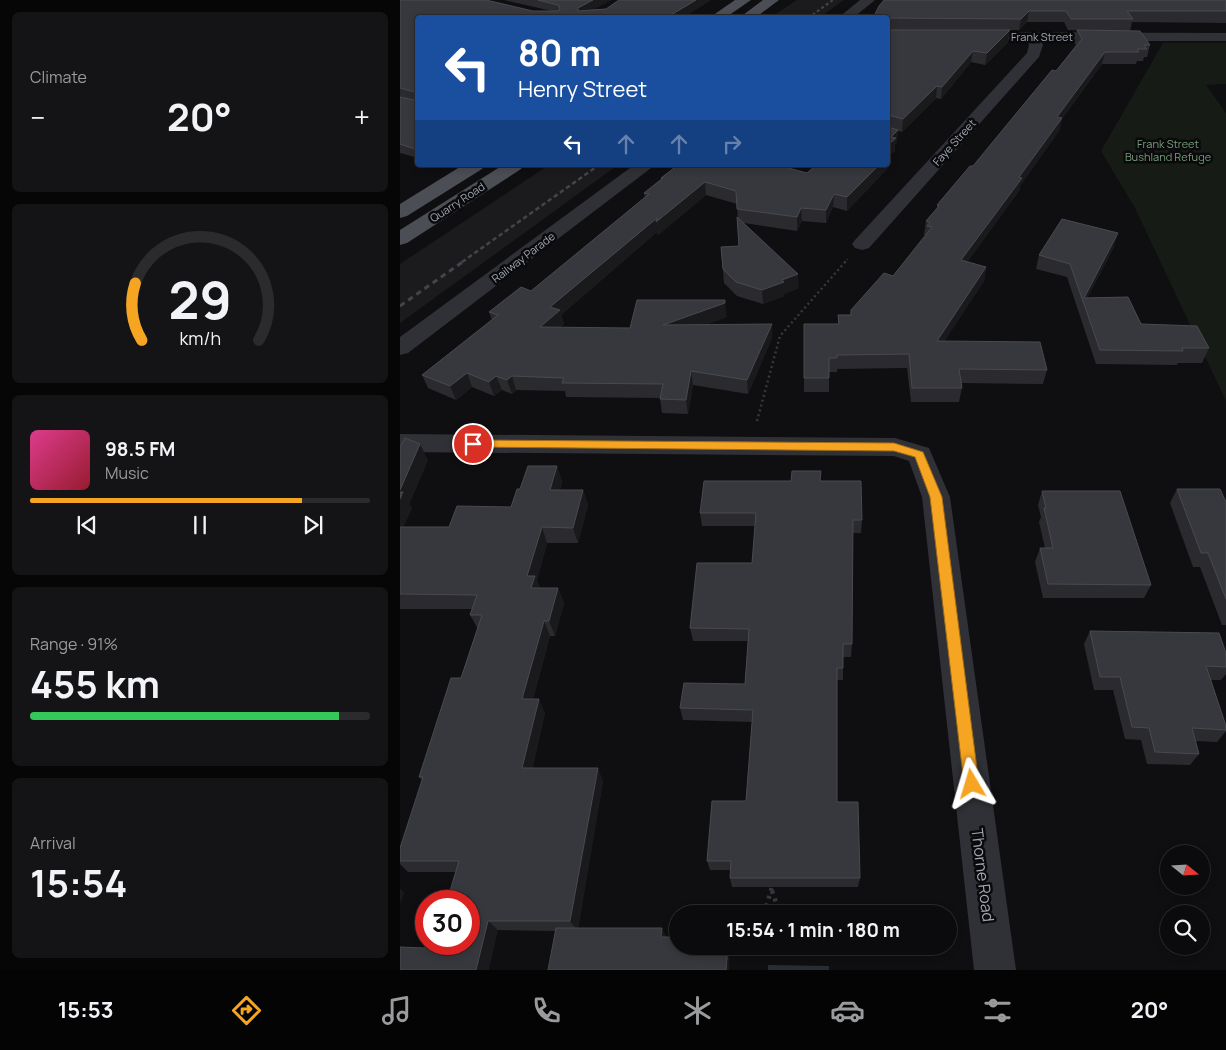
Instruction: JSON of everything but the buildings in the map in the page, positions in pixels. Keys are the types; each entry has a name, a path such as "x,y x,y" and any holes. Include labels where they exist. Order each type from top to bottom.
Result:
{"main road":[{"path":"721,15 744,0"},
{"path":"750,15 772,0"},
{"name":"Quarry Road","path":"400,212 473,167"},
{"name":"Quarry Road","path":"400,239 512,167"}],"street":[{"path":"848,15 868,0"},
{"name":"Frank Street","path":"955,36 1226,37"},
{"name":"Faye Street","path":"862,244 1034,54 1036,45 1032,36"},
{"name":"Railway Parade","path":"400,348 643,167"},
{"path":"400,443 750,446"},
{"name":"Thorne Road","path":"750,446 894,447 920,455 936,497 994,970"}],"path":[{"path":"750,446 780,336 862,244"},
{"path":"767,905 772,888 777,905"}],"shaded area":[{"path":"797,0 844,0 823,15 774,15"},
{"path":"546,167 615,167 400,323 400,264"},
{"path":"768,965 829,966 829,970 768,970"}],"green space":[{"name":"Frank Street Bushland Refuge","path":"1163,43 1226,43 1226,84 1206,85 1226,113 1226,401 1135,208 1101,151"}],"railway":[{"path":"812,15 833,0"},
{"path":"462,262 596,167"},
{"path":"400,306 464,261"}],"route":[{"path":"473,444 894,447 920,455 936,497 972,784"}]}
